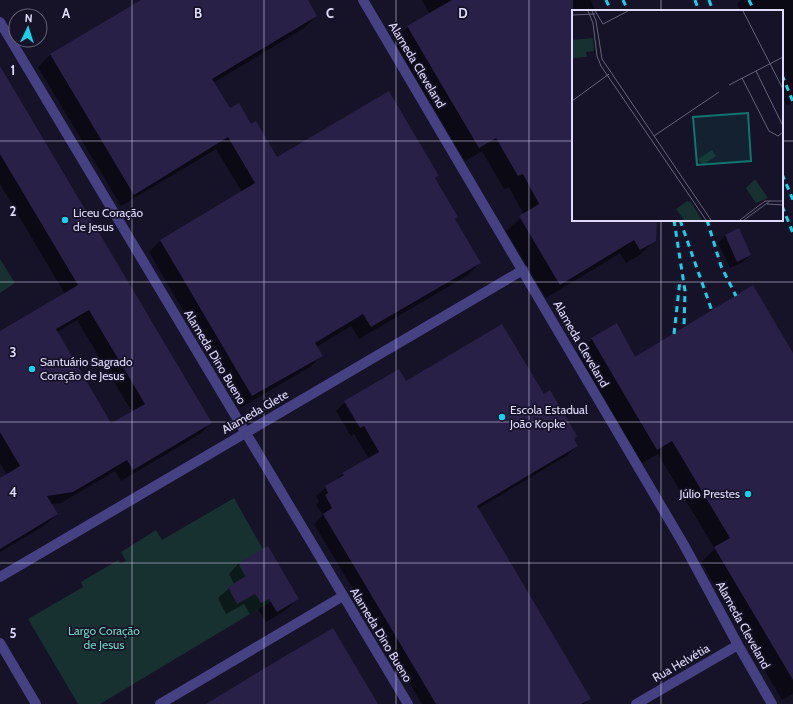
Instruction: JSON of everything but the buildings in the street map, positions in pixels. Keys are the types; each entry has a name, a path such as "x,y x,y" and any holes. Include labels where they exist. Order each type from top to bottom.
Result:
{"street":[{"name":"Alameda Cleveland","path":"363,0 684,546 772,704"},
{"name":"Alameda Dino Bueno","path":"0,22 408,704"},
{"name":"Alameda Glete","path":"0,577 522,270"},
{"path":"160,704 343,596"},
{"path":"0,643 36,704"},
{"name":"Rua Helvétia","path":"636,704 738,645"}],"green space":[{"path":"0,259 15,283 0,293"},
{"name":"Largo Coração de Jesus","path":"234,498 287,592 100,704 78,704 28,619 83,587 81,582 118,560 120,564 126,561 121,552 156,530 162,540"}],"railway":[{"path":"606,0 611,10"},
{"path":"623,0 628,10"},
{"path":"695,0 699,10"},
{"path":"709,0 713,10"},
{"path":"749,0 754,10"},
{"path":"783,77 793,102"},
{"path":"783,176 793,200"},
{"path":"783,208 793,233"},
{"path":"674,221 685,291 684,327"},
{"path":"680,221 712,311"},
{"path":"707,221 721,266 736,296"},
{"path":"674,334 680,280"}],"place":[{"name":"Liceu Coração de Jesus","path":"65,220"},
{"name":"Santuário Sagrado Coração de Jesus","path":"32,369"},
{"name":"Escola Estadual João Kopke","path":"502,417"},
{"name":"Júlio Prestes","path":"748,494"}]}
